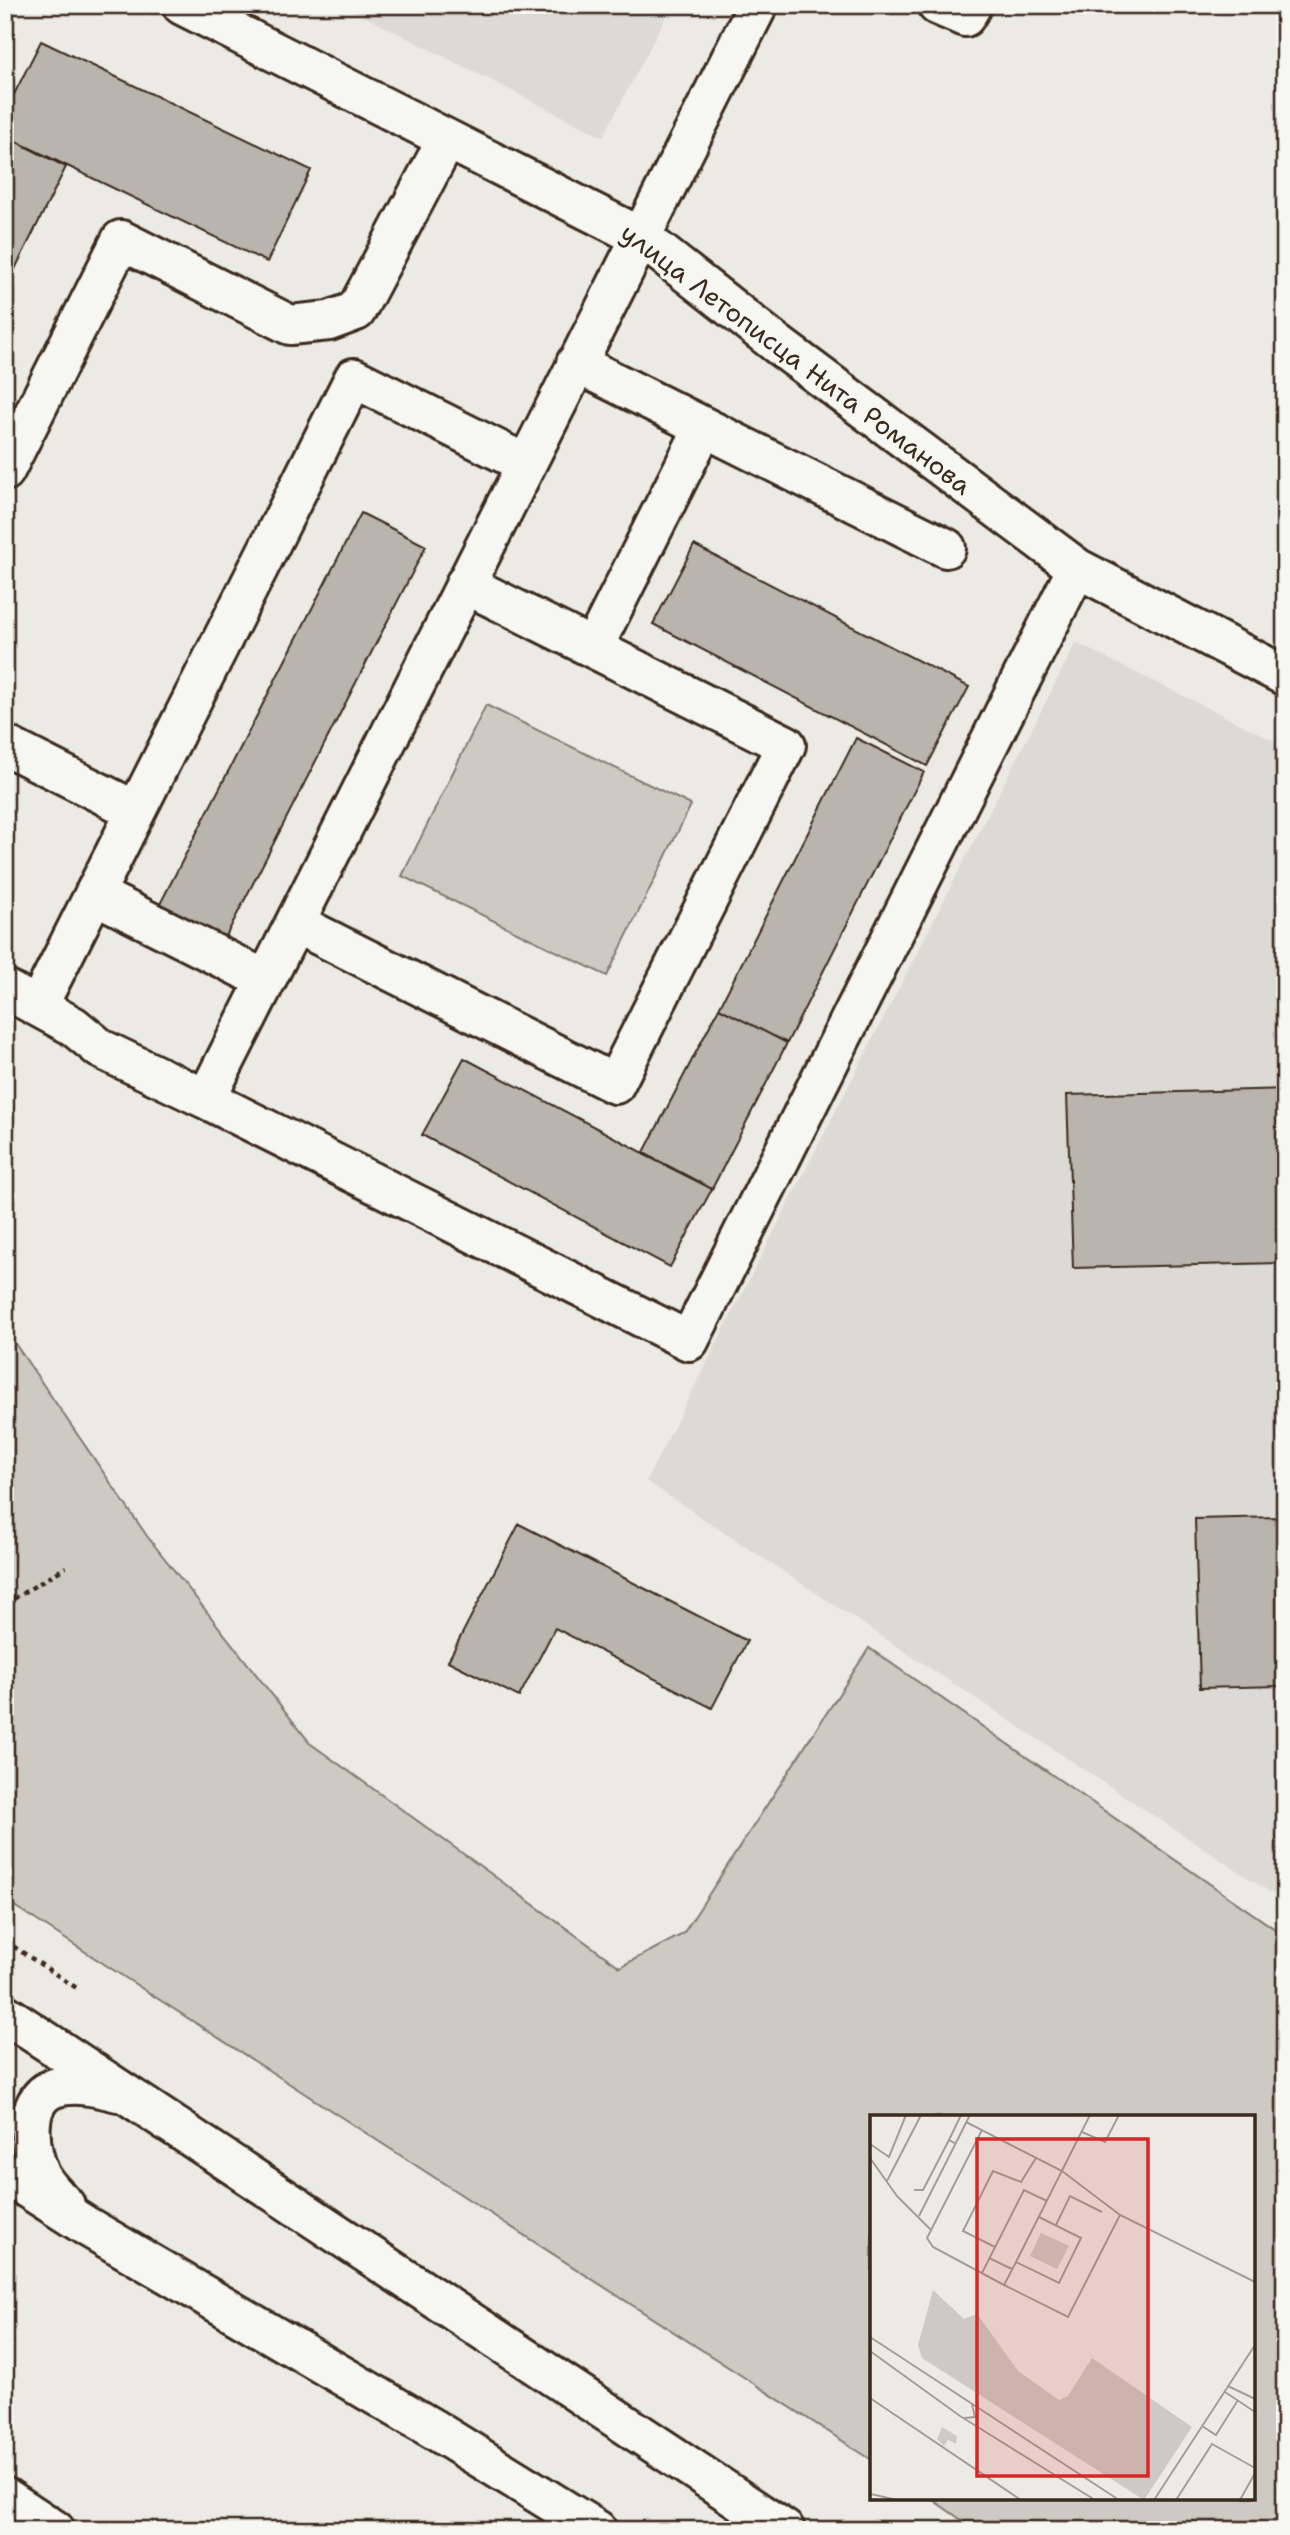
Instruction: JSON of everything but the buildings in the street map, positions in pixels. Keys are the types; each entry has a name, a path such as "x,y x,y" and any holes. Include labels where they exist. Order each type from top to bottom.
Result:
{"main road":[{"name":"улица Летописца Нита Романова","path":"181,5 641,237 777,344 1077,568 1285,676"},
{"path":"206,1099 758,5"},
{"path":"937,5 965,17 972,5"},
{"path":"5,471 121,240 290,325 329,321 356,311 446,139"},
{"path":"576,363 946,548"},
{"path":"526,464 354,378 94,894 21,998 73,1026 101,1049 689,1341 1077,568"},
{"path":"593,648 704,428"},
{"path":"295,923 615,1084 786,745 465,584"},
{"path":"5,745 136,810"},
{"path":"94,894 266,980"},
{"path":"5,2014 785,2530"},
{"path":"86,2226 51,2192 41,2175 31,2148 30,2127 36,2104 51,2089 68,2085 94,2085 131,2095"},
{"path":"5,2174 86,2226 435,2430 597,2530"},
{"path":"5,2497 55,2530"}],"path":[{"path":"5,1604 66,1567"},
{"path":"5,1941 78,1989"}],"shaded area":[{"path":"342,5 672,5 603,137"},
{"path":"1076,643 1285,746 1285,1902 646,1481"},
{"path":"486,705 691,805 607,976 402,876"},
{"path":"5,1329 147,1536 311,1744 620,1967 683,1934 869,1648 1285,1936 1285,2530 976,2530 933,2500 1255,2500 1255,2115 870,2115 870,2459 5,1900"}]}
